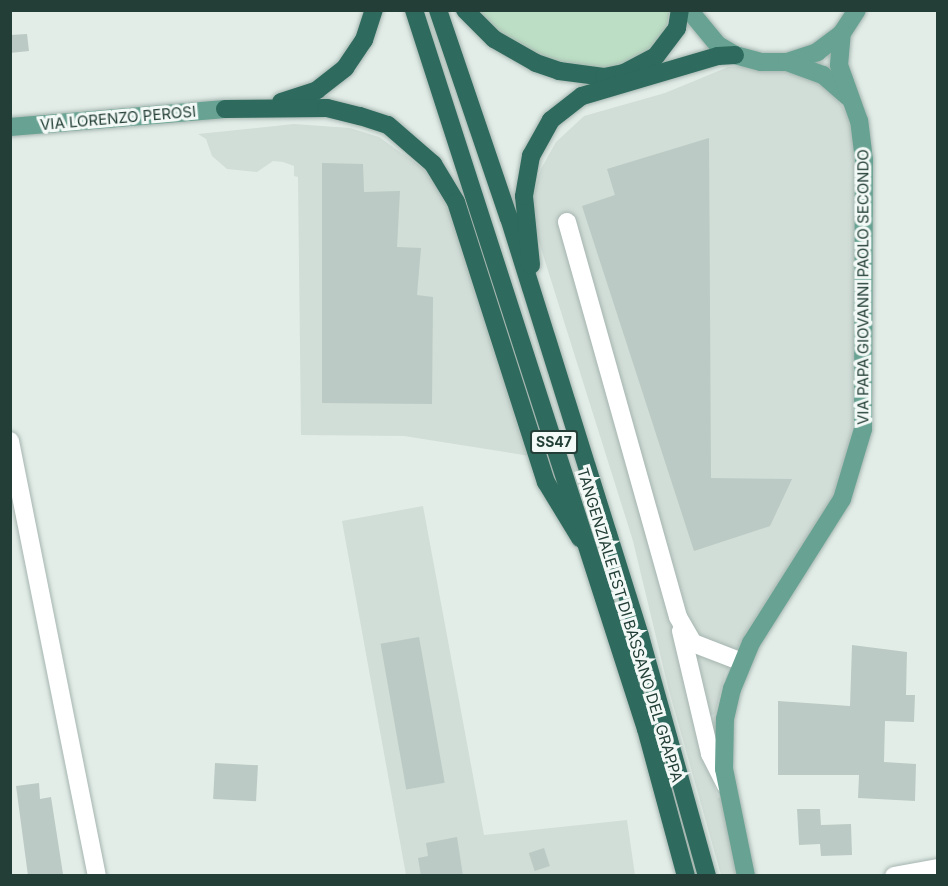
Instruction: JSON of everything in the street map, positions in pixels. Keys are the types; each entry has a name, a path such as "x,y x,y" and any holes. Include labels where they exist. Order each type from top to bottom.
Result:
{"highway":[{"path":"225,109 302,97 332,81 355,56 374,10"},
{"name":"TANGENZIALE EST DI BASSANO DEL GRAPPA","path":"414,10 646,729 686,876"},
{"name":"TANGENZIALE EST DI BASSANO DEL GRAPPA","path":"438,10 509,218 640,636 707,876"},
{"path":"465,10 494,39 536,63 559,71 604,76 624,73 656,56 677,28 680,10"},
{"path":"640,636 638,606 603,479 530,261 524,196 531,156 551,120 564,107 582,96 718,56 735,55"},
{"path":"225,109 327,108 360,116 388,125 433,164 456,202 546,482 590,551"}],"main road":[{"name":"VIA PAPA GIOVANNI PAOLO SECONDO","path":"689,10 703,31 735,55 761,62 787,62 817,52 842,33 857,10"},
{"name":"VIA PAPA GIOVANNI PAOLO SECONDO","path":"746,876 727,786 725,719 742,662 835,512 861,445 865,400 865,175 861,131 839,65 842,33"},
{"name":"VIA PAPA GIOVANNI PAOLO SECONDO","path":"787,62 823,75 848,97"},
{"name":"VIA LORENZO PEROSI","path":"10,128 225,109"}],"street":[{"path":"567,222 678,617 710,754 727,786"},
{"path":"10,441 97,876"},
{"path":"678,617 693,643 742,662"},
{"path":"894,876 938,868"}],"shaded area":[{"path":"770,65 805,74 832,90 849,118 856,154 855,411 847,458 832,498 747,631 725,674 715,714 695,720 718,798 722,797 740,875 721,875 668,687 633,541 534,226 534,193 541,169 556,142 584,116 665,93 728,67"},
{"path":"294,124 350,128 379,137 424,169 454,212 536,457 404,436 301,435 298,177 294,176 294,166 283,162 273,161 257,172 227,169 212,156 206,139 198,134"},
{"path":"423,506 484,835 627,820 635,875 406,875 342,521"}],"green space":[{"path":"670,10 664,40 640,66 568,70 497,34 474,11"}],"building":[{"path":"27,34 29,51 10,53 10,35"},
{"path":"709,138 711,478 792,479 770,526 694,551 582,206 615,195 607,169"},
{"path":"322,163 363,164 364,192 400,191 397,247 421,248 417,295 433,297 432,404 322,403"},
{"path":"419,637 445,783 406,790 381,644"},
{"path":"852,645 907,652 906,695 915,695 914,722 885,721 884,762 916,764 915,801 858,798 859,775 778,775 778,701 850,706"},
{"path":"215,763 258,765 256,801 213,799"},
{"path":"39,783 40,799 51,797 63,874 28,876 16,786"},
{"path":"797,809 820,809 821,825 851,824 852,855 821,856 820,844 799,845"},
{"path":"457,837 463,876 421,876 418,858 428,856 426,843"},
{"path":"544,848 550,866 535,871 529,853"}]}
